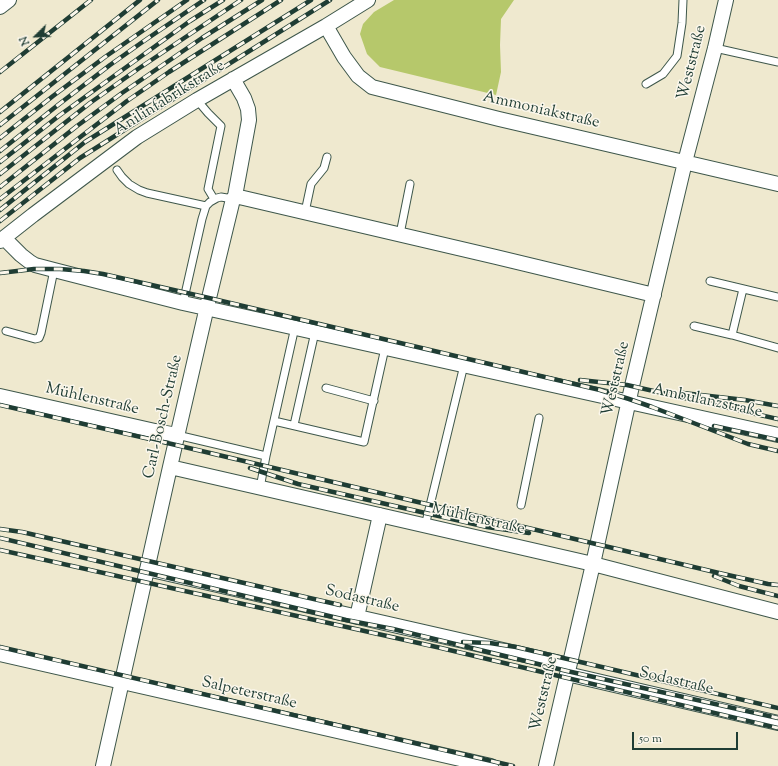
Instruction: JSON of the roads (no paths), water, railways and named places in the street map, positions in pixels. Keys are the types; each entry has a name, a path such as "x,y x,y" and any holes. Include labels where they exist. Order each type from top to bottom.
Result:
{"street":[{"path":"0,7 8,0"},
{"name":"Anilinfabrikstraße","path":"2,239 137,137 197,100 326,26 368,0"},
{"name":"Weststraße","path":"546,766 593,564 628,402 685,162 726,0"},
{"name":"Ammoniakstraße","path":"326,26 344,57 358,76 372,87 499,119 778,184"},
{"name":"Carl-Bosch-Straße","path":"103,766 177,435 234,197 249,120 248,110 244,98 233,79"},
{"path":"234,197 400,234 654,295"},
{"name":"Ambulanzstraße","path":"2,239 35,265 183,303 778,435"},
{"name":"Mühlenstraße","path":"0,396 177,435"},
{"name":"Mühlenstraße","path":"170,467 593,564 778,612"},
{"path":"357,617 380,515"},
{"name":"Sodastraße","path":"147,569 357,617 778,723"},
{"name":"Salpeterstraße","path":"0,654 491,766"}],"lane":[{"path":"646,84 663,74 677,56 682,23 683,0"},
{"path":"715,48 778,62"},
{"path":"197,100 221,126 208,189 214,200"},
{"path":"305,212 311,184 324,168 327,157"},
{"path":"117,170 129,184 147,193 206,206"},
{"path":"400,234 410,184"},
{"path":"183,303 206,206 221,197 234,197"},
{"path":"6,331 39,338 54,270"},
{"path":"710,281 778,297"},
{"path":"732,335 743,289"},
{"path":"694,326 778,348"},
{"path":"260,488 295,327"},
{"path":"294,426 315,332"},
{"path":"274,421 364,442 386,348"},
{"path":"425,526 464,365"},
{"path":"326,388 374,401"},
{"path":"521,505 539,418"},
{"path":"177,435 266,456"}],"railway":[{"path":"0,72 91,0"},
{"path":"0,112 140,0"},
{"path":"0,125 158,0"},
{"path":"0,138 105,57 187,0"},
{"path":"0,151 110,65 204,0"},
{"path":"0,162 60,115 190,21 223,0"},
{"path":"0,174 90,103 241,0"},
{"path":"0,187 77,126 122,93 202,38 262,0"},
{"path":"0,199 127,101 169,72 281,0"},
{"path":"0,210 85,142 311,0"},
{"path":"0,221 80,158 330,0"},
{"path":"0,273 34,269 84,271 209,298 600,390 652,407 748,444 778,451"},
{"path":"580,380 627,385 778,419"},
{"path":"683,393 745,400 778,406"},
{"path":"0,405 719,573 778,585"},
{"path":"714,426 778,440"},
{"path":"250,468 298,484 487,527 529,533"},
{"path":"0,529 22,532 340,605"},
{"path":"0,538 346,620 393,629 567,671 778,718"},
{"path":"0,550 441,648 778,728"},
{"path":"714,576 739,586 778,596"},
{"path":"463,642 490,643 516,647 778,708"},
{"path":"0,647 513,766"}]}
